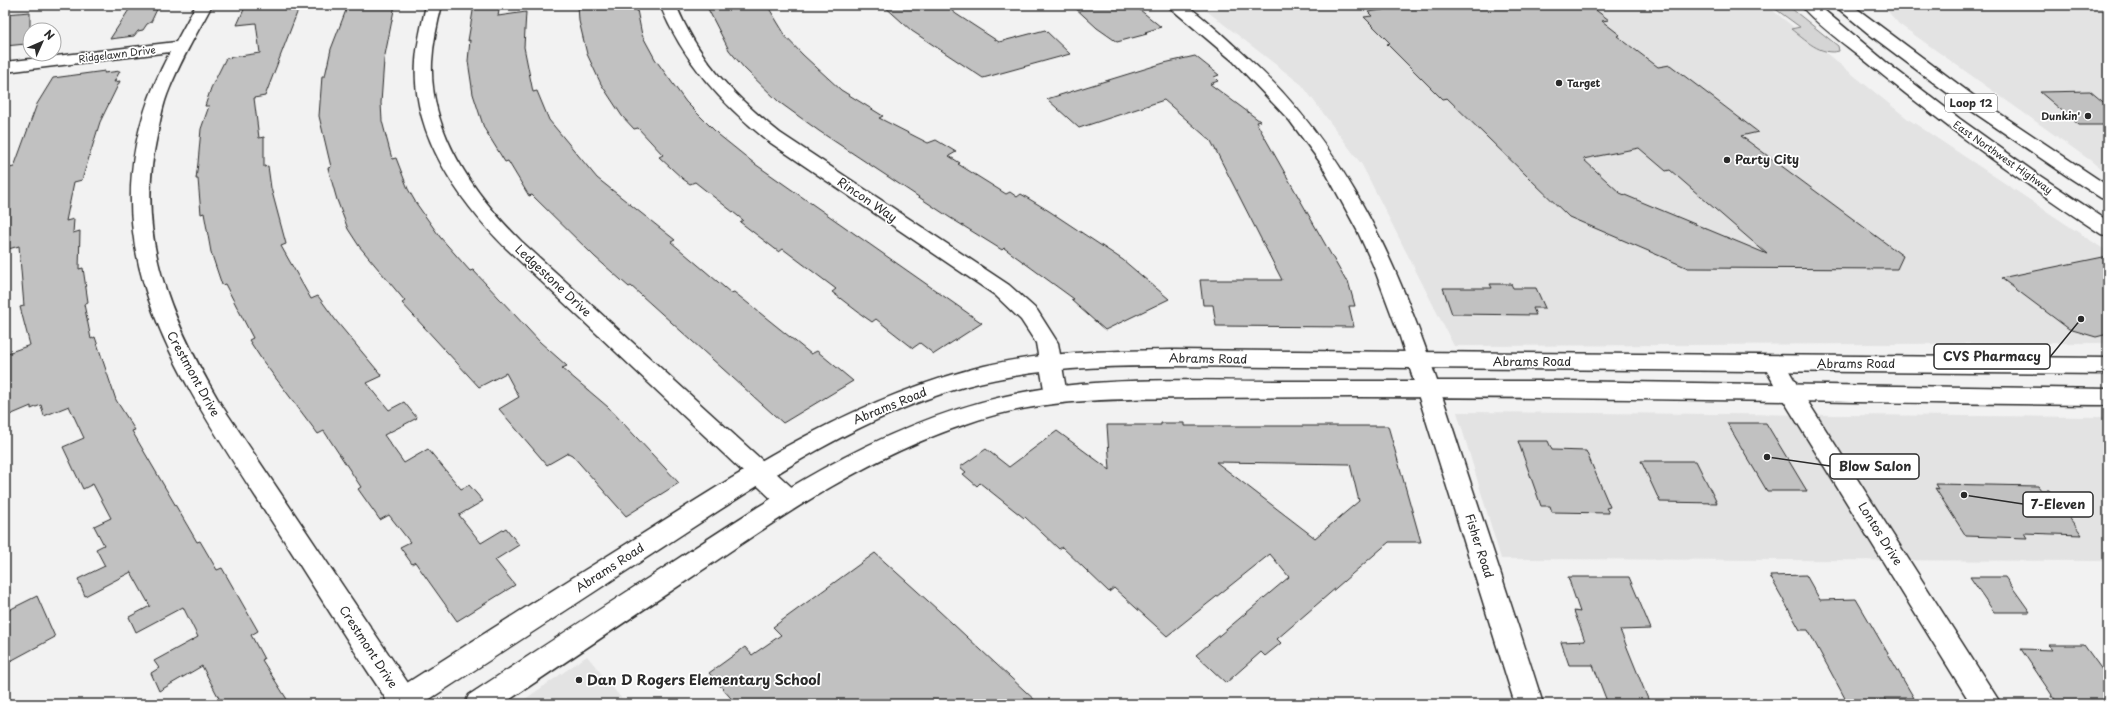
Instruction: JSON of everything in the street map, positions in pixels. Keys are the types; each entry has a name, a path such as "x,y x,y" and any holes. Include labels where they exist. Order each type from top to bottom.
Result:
{"street":[{"name":"Crestmont Drive","path":"204,5 182,46 154,106 145,141 140,176 140,226 151,281 170,334 204,399 402,703"},
{"name":"Ledgestone Drive","path":"434,5 426,41 425,70 428,104 435,134 453,169 479,208 514,245 788,499"},
{"name":"Rincon Way","path":"668,5 683,39 702,69 721,92 746,116 774,137 1002,290 1029,315 1047,344 1052,363 1056,395"},
{"name":"Fisher Road","path":"1175,5 1210,31 1248,65 1292,113 1329,161 1355,205 1395,288 1420,361 1529,704"},
{"path":"1799,5 1825,19"},
{"name":"East Northwest Highway","path":"1809,5 1880,66 1951,120 2108,230"},
{"name":"Loop 12","path":"1842,5 1871,28 2035,148 2108,194"},
{"path":"1855,5 1871,28"},
{"name":"Ridgelawn Drive","path":"5,68 182,46"},
{"path":"1866,54 1909,56"},
{"path":"1880,66 1909,56"},
{"name":"Abrams Road","path":"402,703 759,472 827,433 903,399 962,379 1052,363 1097,358 2108,366"},
{"name":"Lontos Drive","path":"1774,364 1790,393 1987,704"},
{"path":"479,704 788,499 849,464 919,431 984,409 1056,395 1138,390 1429,389 2108,397"},
{"path":"903,399 919,431"}],"shaded area":[{"path":"1199,5 1766,5 1908,119 2108,252 2108,343 1454,346 1362,165 1302,85"},
{"path":"1770,5 1787,5 1838,46 1839,51 1826,51 1808,42 1791,29 1800,27"},
{"path":"1882,5 2108,5 2108,173 1899,24"},
{"path":"1457,412 2108,417 2108,561 1501,559"},
{"name":"Dan D Rogers Elementary School","path":"587,656 626,704 518,704"}],"building":[{"path":"132,5 159,5 151,22 147,24 143,30 138,31 134,36 110,39"},
{"path":"246,5 300,5 265,96 254,98 259,138 264,137 264,167 268,166 271,188 286,244 281,246 311,299 318,296 337,322 382,376 367,383 389,410 404,402 417,418 384,435 404,463 428,449 461,489 469,485 483,501 459,515 481,543 506,528 519,545 495,560 515,585 457,621 415,562 412,564 400,547 410,542 389,515 380,520 358,489 361,487 324,431 318,434 262,360 249,340 253,338 225,284 222,285 211,252 204,213 201,214 198,179 196,179 201,129 209,106 205,106 211,88 226,58 260,53 256,23 237,25"},
{"path":"348,5 395,5 384,60 381,103 382,121 392,159 396,158 408,189 416,203 440,237 470,271 473,270 540,342 567,366 562,368 608,407 679,483 626,516 572,455 568,453 547,465 499,409 519,397 506,373 479,387 402,303 405,301 359,246 348,229 337,200 328,168 331,167 319,116 322,76 325,76 331,49"},
{"path":"474,5 500,5 498,16 526,12 524,47 533,92 537,91 549,120 597,178 675,240 671,242 731,293 734,292 811,354 817,351 853,381 783,423 631,286 629,287 595,257 532,195 529,196 508,161 505,162 484,128 473,94 468,61 470,40 468,41"},
{"path":"578,5 636,5 642,35 655,59 686,102 719,135 755,164 982,323 934,354 920,343 913,348 876,319 872,322 862,315 832,292 836,289 783,249 779,252 740,222 743,220 695,182 690,184 683,179 659,157 663,155 638,128 634,129 622,116 601,84 587,54 579,21"},
{"path":"706,5 767,5 784,33 782,33 803,55 841,90 883,116 879,118 928,143 936,140 956,152 949,156 960,163 958,164 1006,194 1010,192 1017,197 1021,194 1049,211 1123,260 1169,299 1105,330 1071,300 1074,299 1004,248 1002,250 949,217 819,131 779,102 744,68 729,50"},
{"path":"883,5 945,5 956,14 999,42 1045,30 1070,54 983,78 912,31"},
{"path":"1072,5 1134,5 1161,27 1145,32 1147,34 1117,42 1097,28"},
{"path":"1385,5 1589,5 1609,20 1602,21 1620,35 1617,36 1658,67 1670,65 1758,132 1741,136 1903,256 1897,269 1688,268 1569,217 1447,98 1442,99 1387,44 1390,43 1364,17 1372,16 1368,12 1389,9","holes":["1639,148 1666,171 1670,170 1767,254 1620,193 1583,159"]},
{"path":"30,12 30,22 22,22 22,44 5,46 5,14"},
{"path":"1195,56 1219,75 1214,77 1218,81 1210,84 1260,121 1256,122 1346,281 1348,281 1355,306 1349,306 1354,327 1216,326 1213,305 1203,305 1200,280 1282,280 1211,141 1164,100 1079,128 1047,99 1164,63"},
{"path":"105,71 104,73 120,71 114,82 120,81 100,122 82,180 74,182 66,221 74,219 73,233 80,231 79,269 83,268 88,302 84,304 91,339 95,337 116,400 135,430 132,431 197,542 200,541 217,570 222,568 258,631 251,635 264,659 262,660 290,704 222,704 202,666 159,691 151,673 159,668 154,661 198,637 183,607 136,632 129,617 150,606 131,572 85,596 78,579 105,566 96,549 104,545 94,526 111,518 93,484 83,489 63,447 84,438 69,406 44,416 41,405 31,409 31,406 5,417 5,354 30,345 20,307 24,306 19,246 5,250 5,169 14,167 37,104 53,78"},
{"name":"Dunkin'","path":"2090,91 2108,106 2108,125 2079,125 2040,92"},
{"path":"2108,256 2108,334 2096,337 2069,329 2001,278"},
{"path":"1490,284 1511,284 1513,288 1536,288 1545,308 1533,308 1536,315 1452,314 1443,288 1492,288"},
{"path":"1161,423 1184,423 1184,426 1388,426 1421,542 1389,542 1277,639 1281,643 1265,656 1261,652 1226,683 1196,655 1289,577 1270,554 1167,636 1114,588 1109,592 1062,547 1059,549 1025,517 1024,518 980,483 977,486 963,474 966,472 960,467 986,449 1009,467 1057,431 1110,470 1107,425 1161,425","holes":["1216,462 1350,464 1359,501 1315,538"]},
{"path":"1727,423 1766,423 1807,491 1767,491"},
{"path":"1518,441 1548,441 1552,450 1586,451 1610,507 1606,508 1609,513 1552,512 1550,506 1541,506"},
{"path":"1641,461 1696,461 1717,503 1660,502"},
{"path":"1936,484 2038,486 2041,490 2049,490 2082,535 2024,533 2027,538 1966,536 1935,488 1939,489"},
{"path":"875,553 1039,704 736,704 709,673 745,647 752,655 781,635 773,627"},
{"path":"1806,575 1820,600 1856,599 1914,698 1884,698 1887,702 1847,702 1808,630 1800,630 1770,576"},
{"path":"1568,577 1629,577 1651,629 1620,630 1650,704 1608,704 1593,665 1569,665 1561,642 1585,641 1574,611 1580,612"},
{"path":"1970,577 2005,577 2030,612 1994,612"},
{"path":"37,596 55,637 5,664 5,612"},
{"path":"2049,645 2084,645 2108,678 2108,704 2058,704 2021,649 2053,650"}],"place":[{"name":"Target","path":"1559,83"},
{"name":"Dunkin'","path":"2088,116"},
{"name":"Party City","path":"1727,160"},
{"name":"CVS Pharmacy","path":"2081,319"},
{"name":"Blow Salon","path":"1767,457"},
{"name":"7-Eleven","path":"1964,495"},
{"name":"Dan D Rogers Elementary School","path":"579,680"}]}
